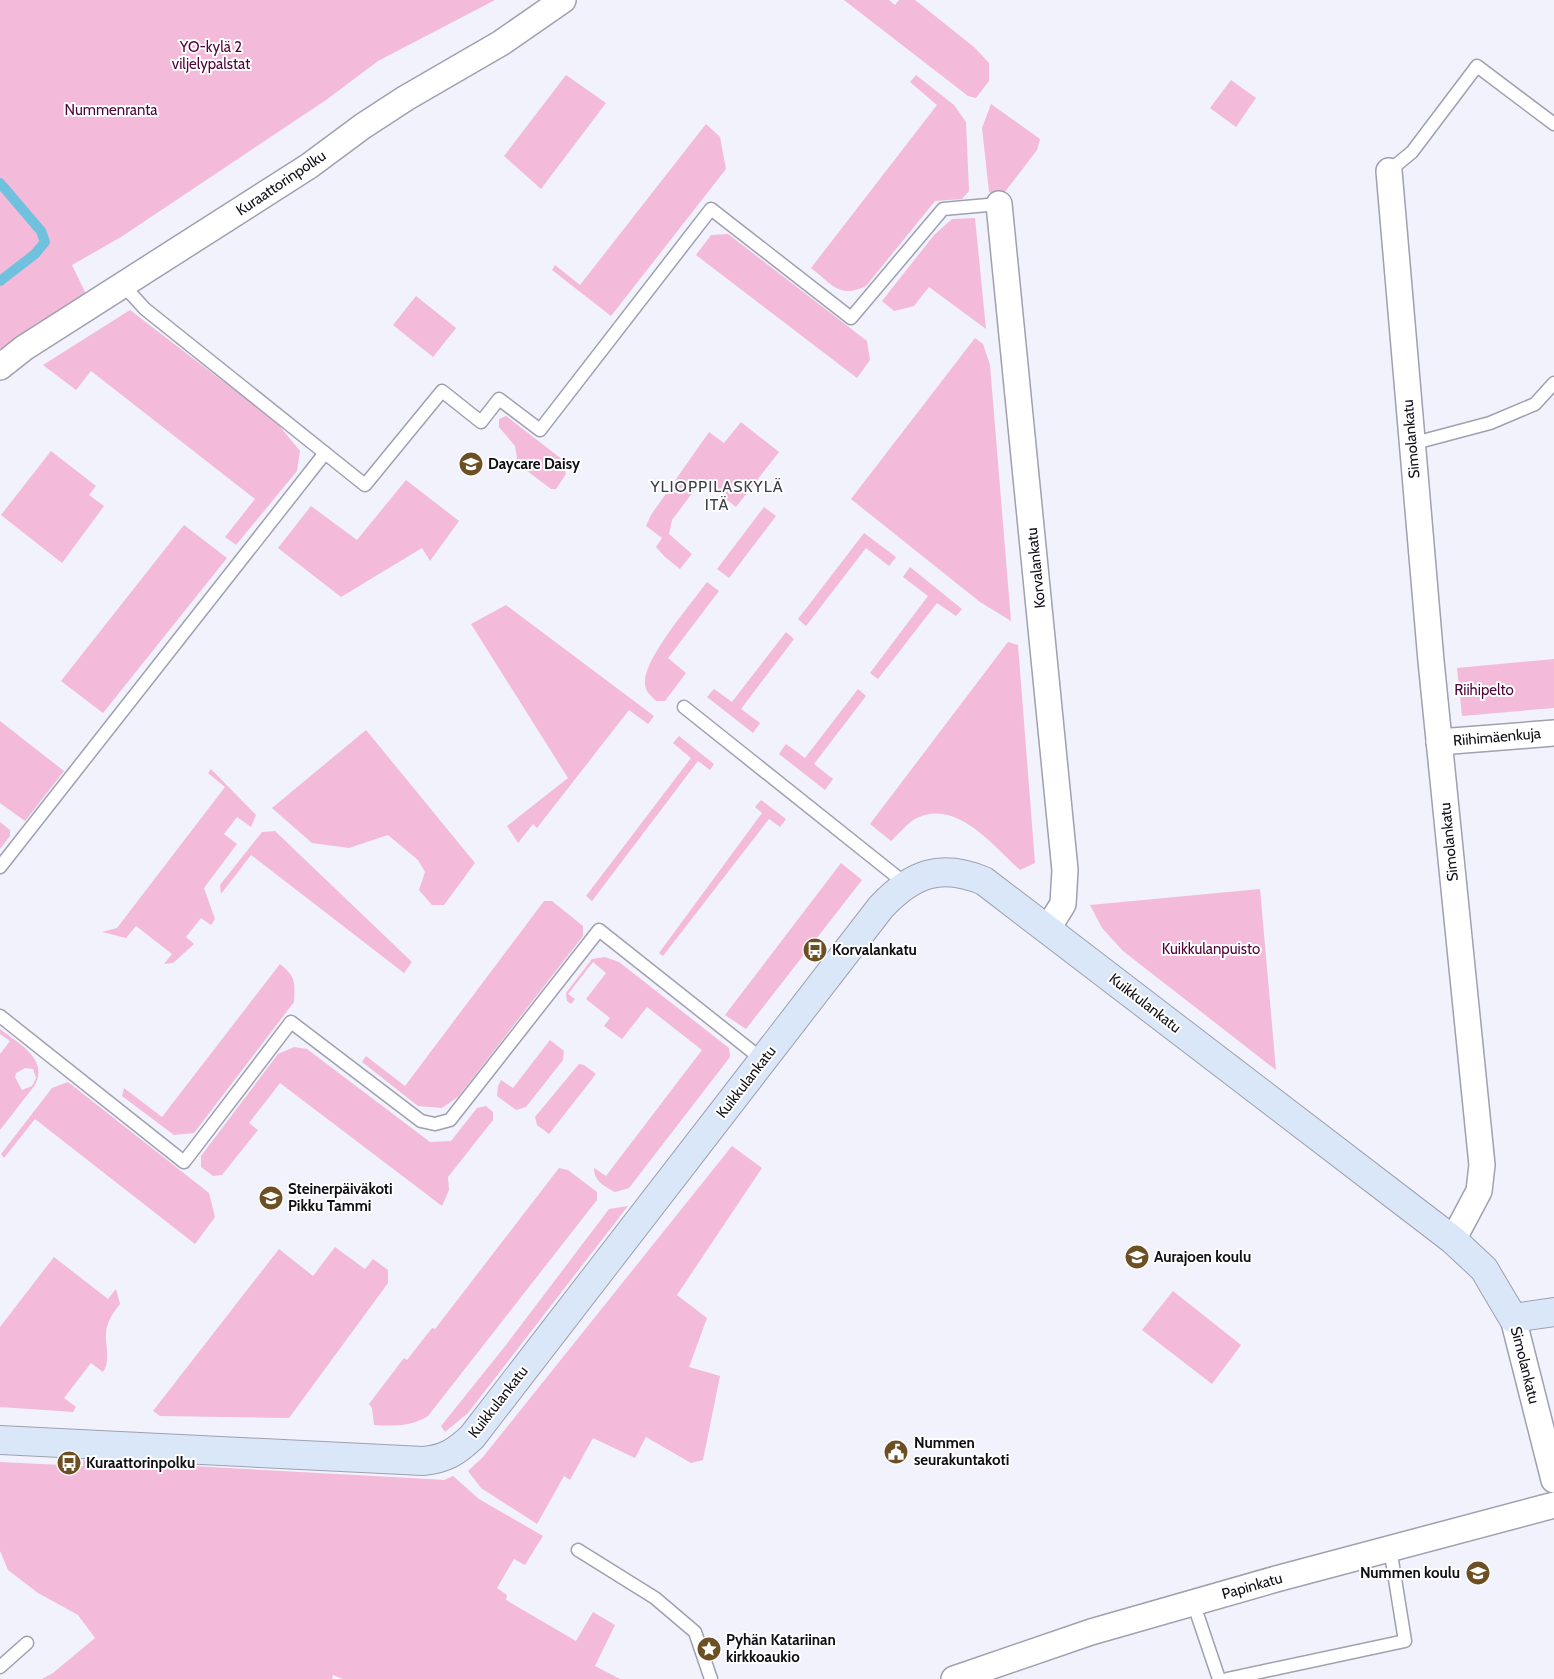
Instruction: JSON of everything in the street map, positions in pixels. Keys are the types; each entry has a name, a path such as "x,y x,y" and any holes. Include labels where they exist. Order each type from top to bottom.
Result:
{"street":[{"name":"Kuraattorinpolku","path":"0,367 24,348 309,166 363,126 501,43 563,0"},
{"name":"Simolankatu","path":"1389,171 1411,444 1482,1165 1479,1190 1452,1240 1484,1269 1513,1318 1554,1480"},
{"name":"Korvalankatu","path":"1000,204 1065,870 1063,904 1048,928"},
{"name":"Riihimäenkuja","path":"1439,742 1554,733"},
{"name":"Kuikkulankatu","path":"0,1440 423,1461 449,1456 472,1437 881,907 906,884 924,875 939,871 966,873 984,881 1048,928 1452,1240"},
{"path":"1513,1318 1554,1312"},
{"name":"Papinkatu","path":"954,1679 1091,1632 1193,1602 1554,1505"}],"lane":[{"path":"1389,171 1412,152 1477,66 1554,124"},
{"path":"123,285 145,309 366,485 442,391 481,422 499,399 540,430 711,209 851,318 943,209 1000,204"},
{"path":"1411,444 1490,424 1536,404 1554,383"},
{"path":"0,868 325,453"},
{"path":"684,707 906,884"},
{"path":"0,1016 184,1162 291,1022 421,1121 434,1124 450,1120 599,930 763,1060"},
{"path":"1227,1679 1406,1641 1390,1548"},
{"path":"578,1550 655,1598 695,1632 711,1679"},
{"path":"1193,1602 1219,1679"},
{"path":"0,1667 26,1644"}],"green space":[{"name":"Nummenranta","path":"0,0 495,0 378,61 326,100 121,237 72,265 86,294 0,351"},
{"path":"844,0 889,0 895,5 899,0 915,0 974,47 989,63 989,81 976,98 968,96"},
{"path":"566,75 606,103 541,189 504,156"},
{"path":"916,75 954,105 966,122 969,191 962,199 935,201 866,286 849,291 836,288 811,268 937,105 910,82"},
{"path":"1231,80 1256,98 1236,127 1210,108"},
{"path":"991,104 1040,139 1037,150 1001,197 989,192 982,128"},
{"path":"706,124 720,137 726,169 611,316 552,270 555,265 580,285"},
{"path":"975,218 986,329 929,287 914,306 894,311 882,301 934,235 952,219"},
{"path":"728,234 867,341 870,360 857,378 696,255 711,235"},
{"path":"416,296 456,328 433,357 393,325"},
{"path":"130,310 277,423 300,451 297,471 236,545 225,537 255,499 91,371 76,390 43,365"},
{"path":"975,338 983,344 990,365 1011,621 980,602 851,499"},
{"path":"506,416 563,460 566,474 556,489 551,489 518,464 515,446 499,427 499,419"},
{"path":"741,422 779,452 736,507 702,480 672,520 669,534 692,554 680,569 656,547 662,538 646,526 651,515 709,432 724,443"},
{"path":"51,451 96,486 89,495 104,506 62,563 1,515"},
{"path":"406,480 459,521 430,561 422,548 341,597 278,548 311,506 357,540"},
{"path":"764,507 776,516 729,578 717,569"},
{"path":"184,525 227,558 103,713 61,681"},
{"path":"864,533 896,557 889,566 866,548 806,626 798,619"},
{"path":"910,567 962,609 956,616 937,603 878,679 870,673 928,596 903,577"},
{"path":"707,582 719,591 668,658 686,673 665,701 656,701 645,687 647,670 661,644"},
{"path":"506,605 654,716 648,724 629,710 537,828 533,824 518,843 507,826 568,778 471,624"},
{"path":"786,632 794,639 741,709 760,723 753,733 707,697 714,689 732,702"},
{"path":"1008,642 1018,645 1035,863 1020,870 973,828 960,820 946,815 932,814 917,818 891,841 870,824"},
{"name":"Riihipelto","path":"1554,659 1554,708 1462,716 1457,668"},
{"path":"858,689 866,696 814,764 833,779 825,790 779,754 786,744 805,758"},
{"path":"0,721 64,771 25,821 0,803"},
{"path":"366,730 475,863 444,905 432,905 419,890 425,872 418,860 388,835 349,848 312,843 272,808"},
{"path":"679,736 714,764 710,770 698,761 592,901 586,896 691,758 673,743"},
{"path":"211,769 256,815 251,827 237,817 224,834 237,844 204,888 215,919 211,925 201,918 186,937 194,944 173,963 164,964 172,954 136,926 126,938 102,932 117,928 225,787 208,773"},
{"path":"761,800 786,819 780,827 769,819 663,956 659,953 762,813 755,807"},
{"path":"0,822 10,830 10,836 0,849"},
{"path":"275,831 412,962 404,973 251,855 221,894 220,885 262,832"},
{"path":"841,863 862,880 746,1029 725,1015"},
{"name":"Kuikkulanpuisto","path":"1260,889 1276,1070 1123,951 1102,928 1090,905"},
{"path":"544,901 552,901 583,926 583,936 458,1097 442,1108 418,1106 362,1062 366,1056 405,1086"},
{"path":"605,957 619,962 729,1048 730,1057 629,1188 615,1192 598,1180 594,1173 594,1168 606,1176 702,1050 647,1007 622,1039 604,1026 610,1018 586,999 606,973 593,962 568,994 575,999 571,1004 567,1001 566,993 592,959"},
{"path":"280,964 292,976 294,1002 194,1133 174,1135 122,1096 124,1088 162,1117"},
{"path":"0,1029 30,1052 38,1067 38,1076 35,1085 0,1130 0,1054 10,1041 0,1034","holes":["25,1068 33,1069 36,1078 32,1086 22,1090 15,1077 16,1073"]},
{"path":"550,1040 564,1051 563,1060 526,1107 516,1110 497,1096 498,1086 501,1080 513,1088"},
{"path":"294,1047 307,1049 430,1142 451,1141 477,1108 486,1106 493,1112 493,1120 448,1177 449,1190 442,1206 280,1083 249,1123 258,1130 222,1175 213,1176 201,1167 201,1156 278,1054"},
{"path":"579,1064 584,1065 596,1074 549,1134 537,1125 535,1117"},
{"path":"68,1082 209,1193 215,1217 195,1244 35,1119 4,1158 1,1154 52,1088"},
{"path":"732,1146 762,1168 677,1295 707,1318 689,1367 720,1376 703,1460 691,1463 646,1437 635,1458 593,1438 570,1480 564,1476 537,1524 481,1488 468,1471 483,1457"},
{"path":"559,1168 568,1170 597,1192 597,1200 428,1416 408,1424 374,1425 372,1408 369,1404 404,1358 407,1360 432,1328 435,1329"},
{"path":"628,1206 468,1413 445,1432 441,1426 506,1345 609,1209"},
{"path":"335,1247 365,1269 373,1259 388,1270 388,1283 289,1418 160,1416 153,1411 279,1249 313,1276"},
{"path":"54,1257 108,1299 116,1289 120,1304 111,1317 107,1329 107,1363 103,1372 91,1363 64,1398 76,1407 73,1412 0,1407 0,1327"},
{"path":"1173,1291 1241,1345 1212,1384 1142,1330"},
{"path":"83,1460 444,1480 453,1476 479,1499 543,1536 525,1565 514,1559 497,1588 507,1595 506,1600 576,1641 593,1612 615,1625 595,1666 620,1679 343,1679 333,1675 332,1679 42,1679 53,1673 95,1638 78,1615 38,1593 8,1570 0,1551 0,1462 83,1466"}],"waterway":[{"path":"0,183 41,231 45,242 35,254 0,281"}],"place":[{"name":"Daycare Daisy","path":"471,464"},
{"name":"Korvalankatu","path":"815,950"},
{"name":"Steinerpäiväkoti Pikku Tammi","path":"271,1198"},
{"name":"Aurajoen koulu","path":"1137,1257"},
{"name":"Nummen seurakuntakoti","path":"896,1452"},
{"name":"Kuraattorinpolku","path":"69,1463"},
{"name":"Nummen koulu","path":"1478,1573"},
{"name":"Pyhän Katariinan kirkkoaukio","path":"709,1649"}],"district":[{"name":"YLIOPPILASKYLÄ ITÄ","path":"717,495"}],"park label":[{"name":"YO-kylä 2 viljelypalstat","path":"211,56"}]}
